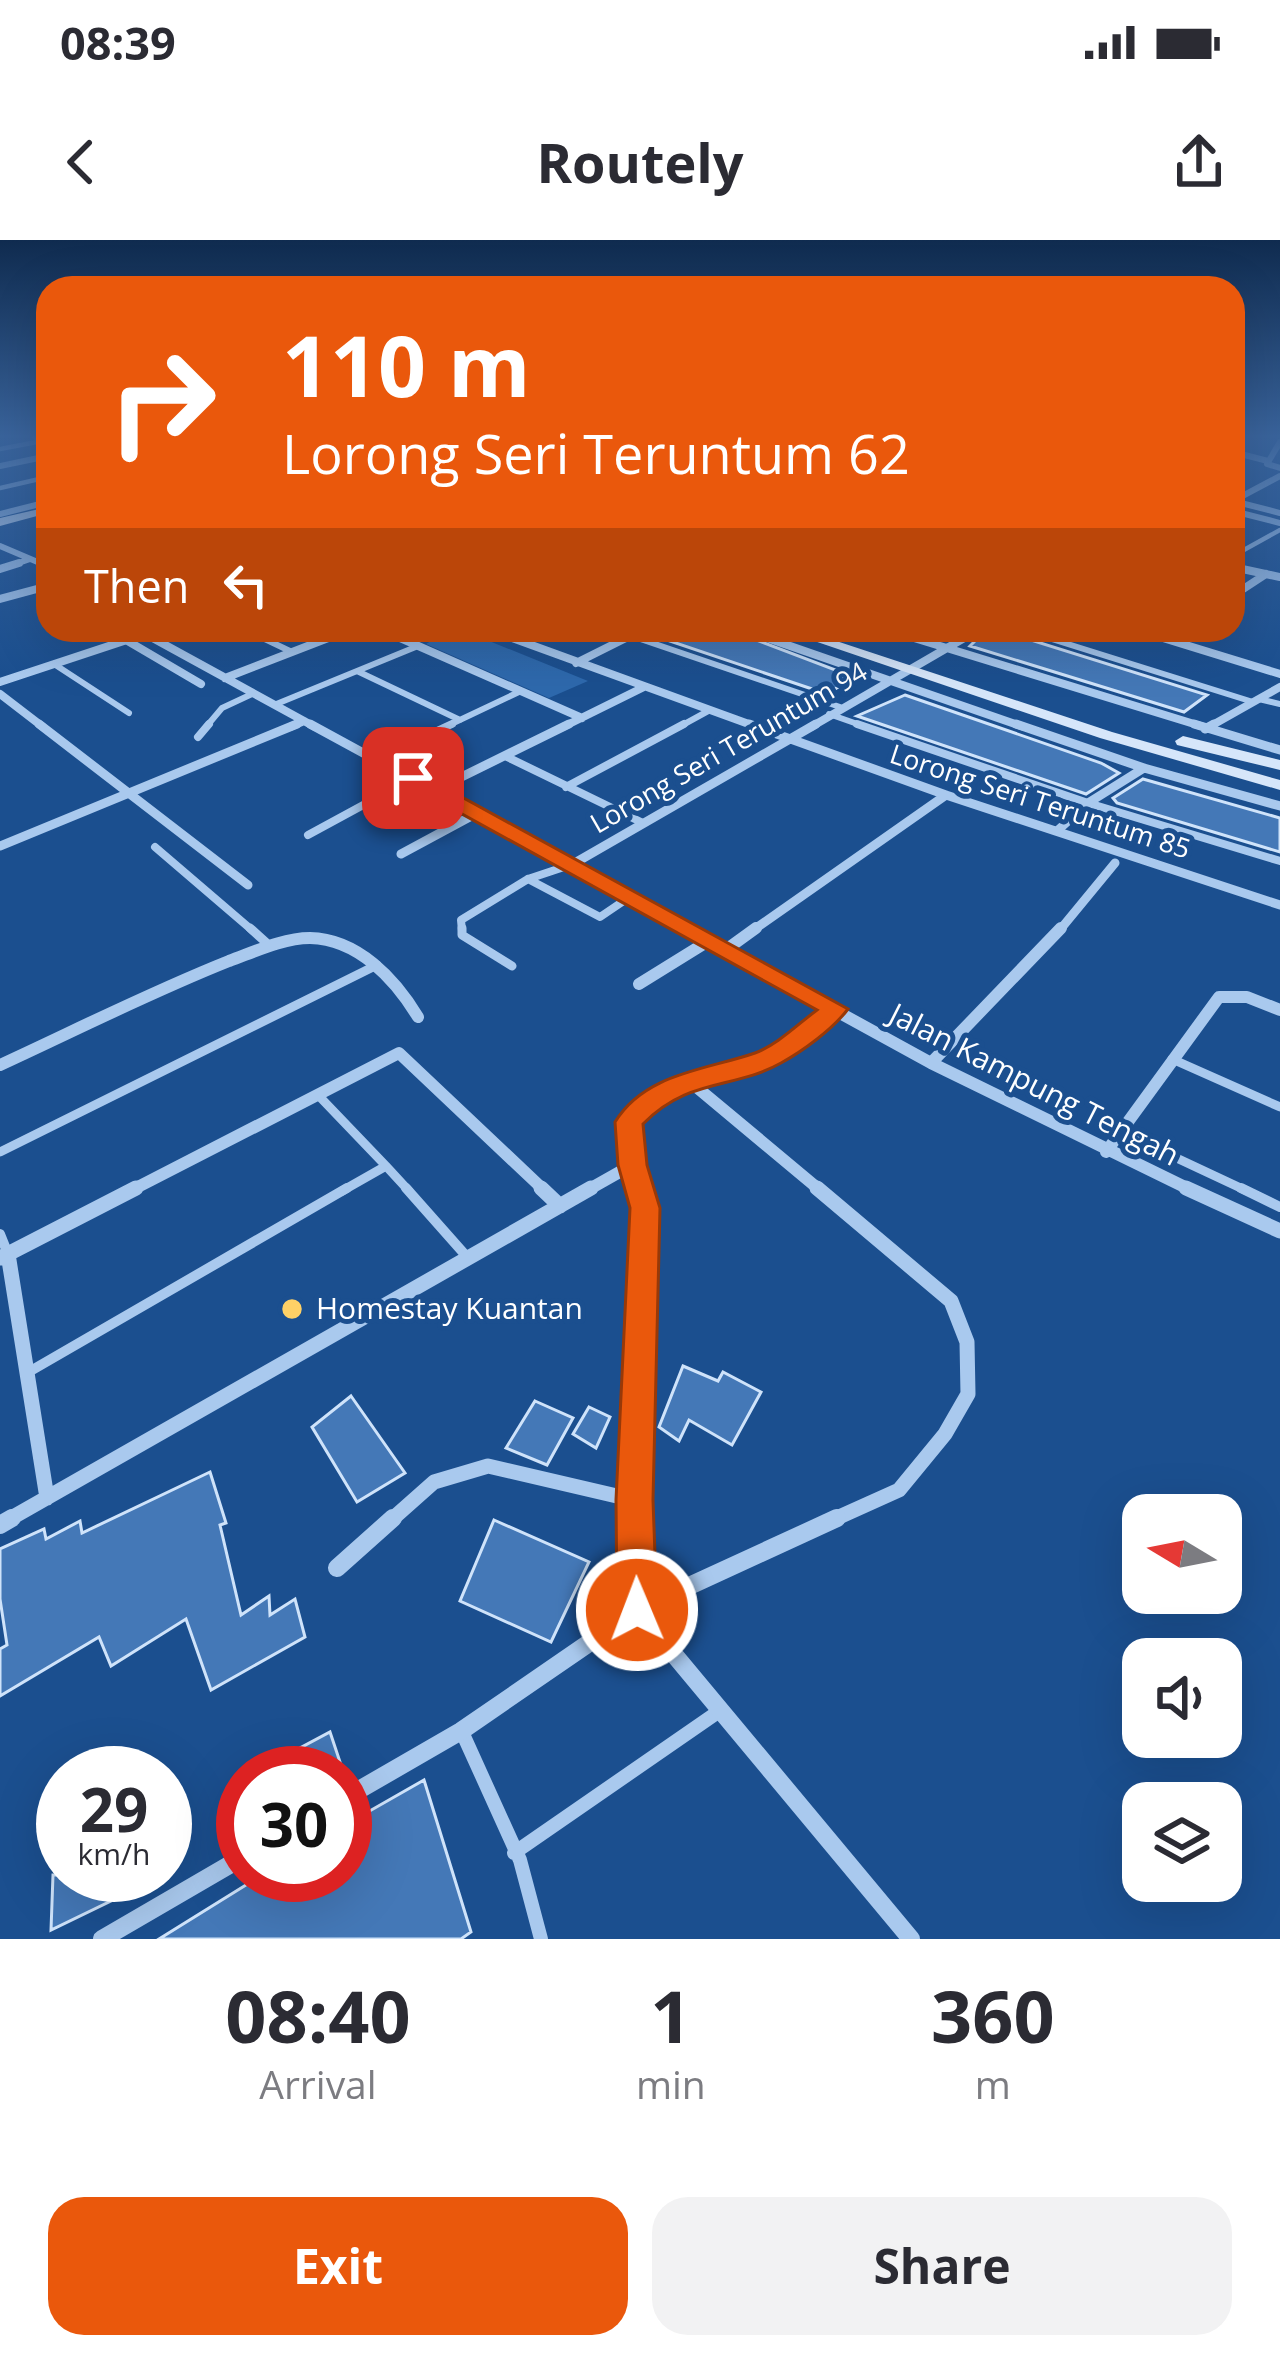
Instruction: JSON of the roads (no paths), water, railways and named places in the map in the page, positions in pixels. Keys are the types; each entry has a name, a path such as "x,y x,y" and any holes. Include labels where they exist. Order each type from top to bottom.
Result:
{"main road":[{"path":"834,642 1280,765"},
{"path":"861,642 1106,735 1280,789"}],"street":[{"path":"1249,516 1280,527"},
{"path":"0,546 36,561"},
{"path":"0,569 31,559"},
{"path":"1245,570 1280,577"},
{"path":"1245,588 1266,574"},
{"path":"0,599 36,589"},
{"path":"0,682 120,642"},
{"path":"129,642 201,684"},
{"name":"Jalan Kampung Tengah","path":"159,642 931,1063 1106,1152 1280,1231"},
{"path":"225,678 318,642"},
{"path":"409,642 582,718"},
{"name":"Lorong Seri Teruntum 85","path":"521,642 946,795 1280,905"},
{"path":"576,663 619,642"},
{"path":"779,642 1144,768 1280,806"},
{"path":"932,642 1280,750"},
{"name":"Lorong Seri Teruntum 94","path":"573,864 954,642"},
{"path":"1176,642 1280,674"},
{"path":"435,790 645,687"},
{"path":"1204,730 1280,687"},
{"path":"0,694 248,885"},
{"path":"0,847 304,722"},
{"path":"1057,831 1088,803 1144,768"},
{"path":"1266,802 1280,789"},
{"path":"727,949 946,795"},
{"path":"400,854 477,813"},
{"path":"931,1063 986,1013 1066,926 1115,863"},
{"path":"0,1065 290,939 331,942 377,964 403,988 418,1017"},
{"path":"639,984 710,940"},
{"path":"1106,1152 1219,997 1247,997 1280,1010"},
{"path":"835,1009 770,1058 688,1080 648,1102 629,1122 632,1165 645,1208 634,1500 637,1610 911,1939"},
{"path":"47,1498 4,1256 399,1053 560,1206"},
{"path":"372,1782 461,1731 637,1610 899,1490 946,1434 968,1394 967,1342 951,1301 720,1112 688,1080"},
{"path":"0,1525 632,1165"},
{"path":"337,1568 434,1482 488,1466 634,1500"},
{"path":"102,1939 216,1873"}],"lane":[{"path":"1245,549 1280,527"},
{"path":"272,642 292,652"},
{"path":"649,642 840,707"},
{"path":"1063,642 1280,704"},
{"path":"274,705 418,646"},
{"path":"54,664 129,713"},
{"path":"357,671 460,720"},
{"path":"377,759 521,692"},
{"path":"198,736 222,708 252,694"},
{"path":"566,788 710,710"},
{"path":"828,714 1088,803 1280,861"},
{"path":"505,756 643,823"},
{"path":"308,835 413,778"},
{"path":"155,848 270,946"},
{"path":"512,967 462,935 461,920 528,879 573,864"},
{"path":"528,879 600,917 631,896"},
{"path":"0,1152 377,964"},
{"path":"1172,1059 1280,1107"},
{"path":"317,1095 468,1258"},
{"path":"1121,1132 1280,1207"},
{"path":"27,1373 386,1166"},
{"path":"0,1234 4,1256"},
{"path":"514,1853 718,1712"},
{"path":"461,1731 514,1853 541,1939"}],"place":[{"name":"Homestay Kuantan","path":"292,1309"}]}
